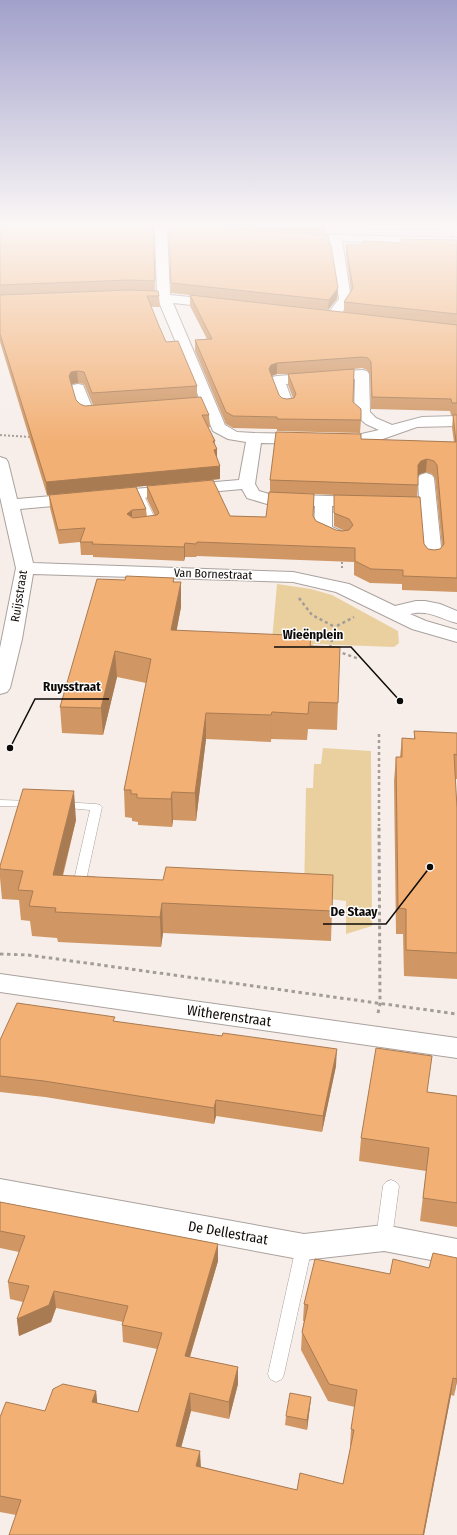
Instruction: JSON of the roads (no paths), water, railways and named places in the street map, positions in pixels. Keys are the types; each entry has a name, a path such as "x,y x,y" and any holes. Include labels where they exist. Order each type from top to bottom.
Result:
{"street":[{"path":"165,299 200,404 218,428 233,436 254,438 357,440 372,438 409,424 457,421"},
{"path":"178,299 233,305"},
{"path":"332,317 345,299"},
{"path":"317,315 348,318"},
{"path":"287,406 277,380 362,374 362,414 371,421 393,431"},
{"path":"78,388 86,412 124,410"},
{"path":"254,438 250,489 258,512"},
{"name":"Ruijsstraat","path":"0,462 25,568 12,639 0,688"},
{"path":"426,478 433,557"},
{"path":"11,505 139,493 250,489 267,499 428,504"},
{"path":"324,501 323,529 342,538"},
{"name":"Van Bornestraat","path":"25,568 293,577 342,588 419,625 457,636"},
{"path":"393,613 416,606 432,607 457,617"},
{"name":"Witherenstraat","path":"0,983 457,1048"},
{"name":"De Dellestraat","path":"0,1191 304,1247 384,1238 457,1252"}],"lane":[{"path":"139,493 154,525 140,526"},
{"path":"0,803 96,807 80,880 103,880"},
{"path":"384,1238 391,1186"},
{"path":"276,1374 304,1247"}],"place":[{"name":"Wieënplein","path":"400,701"},
{"name":"Ruysstraat","path":"10,748"},
{"name":"De Staay","path":"430,867"}]}
